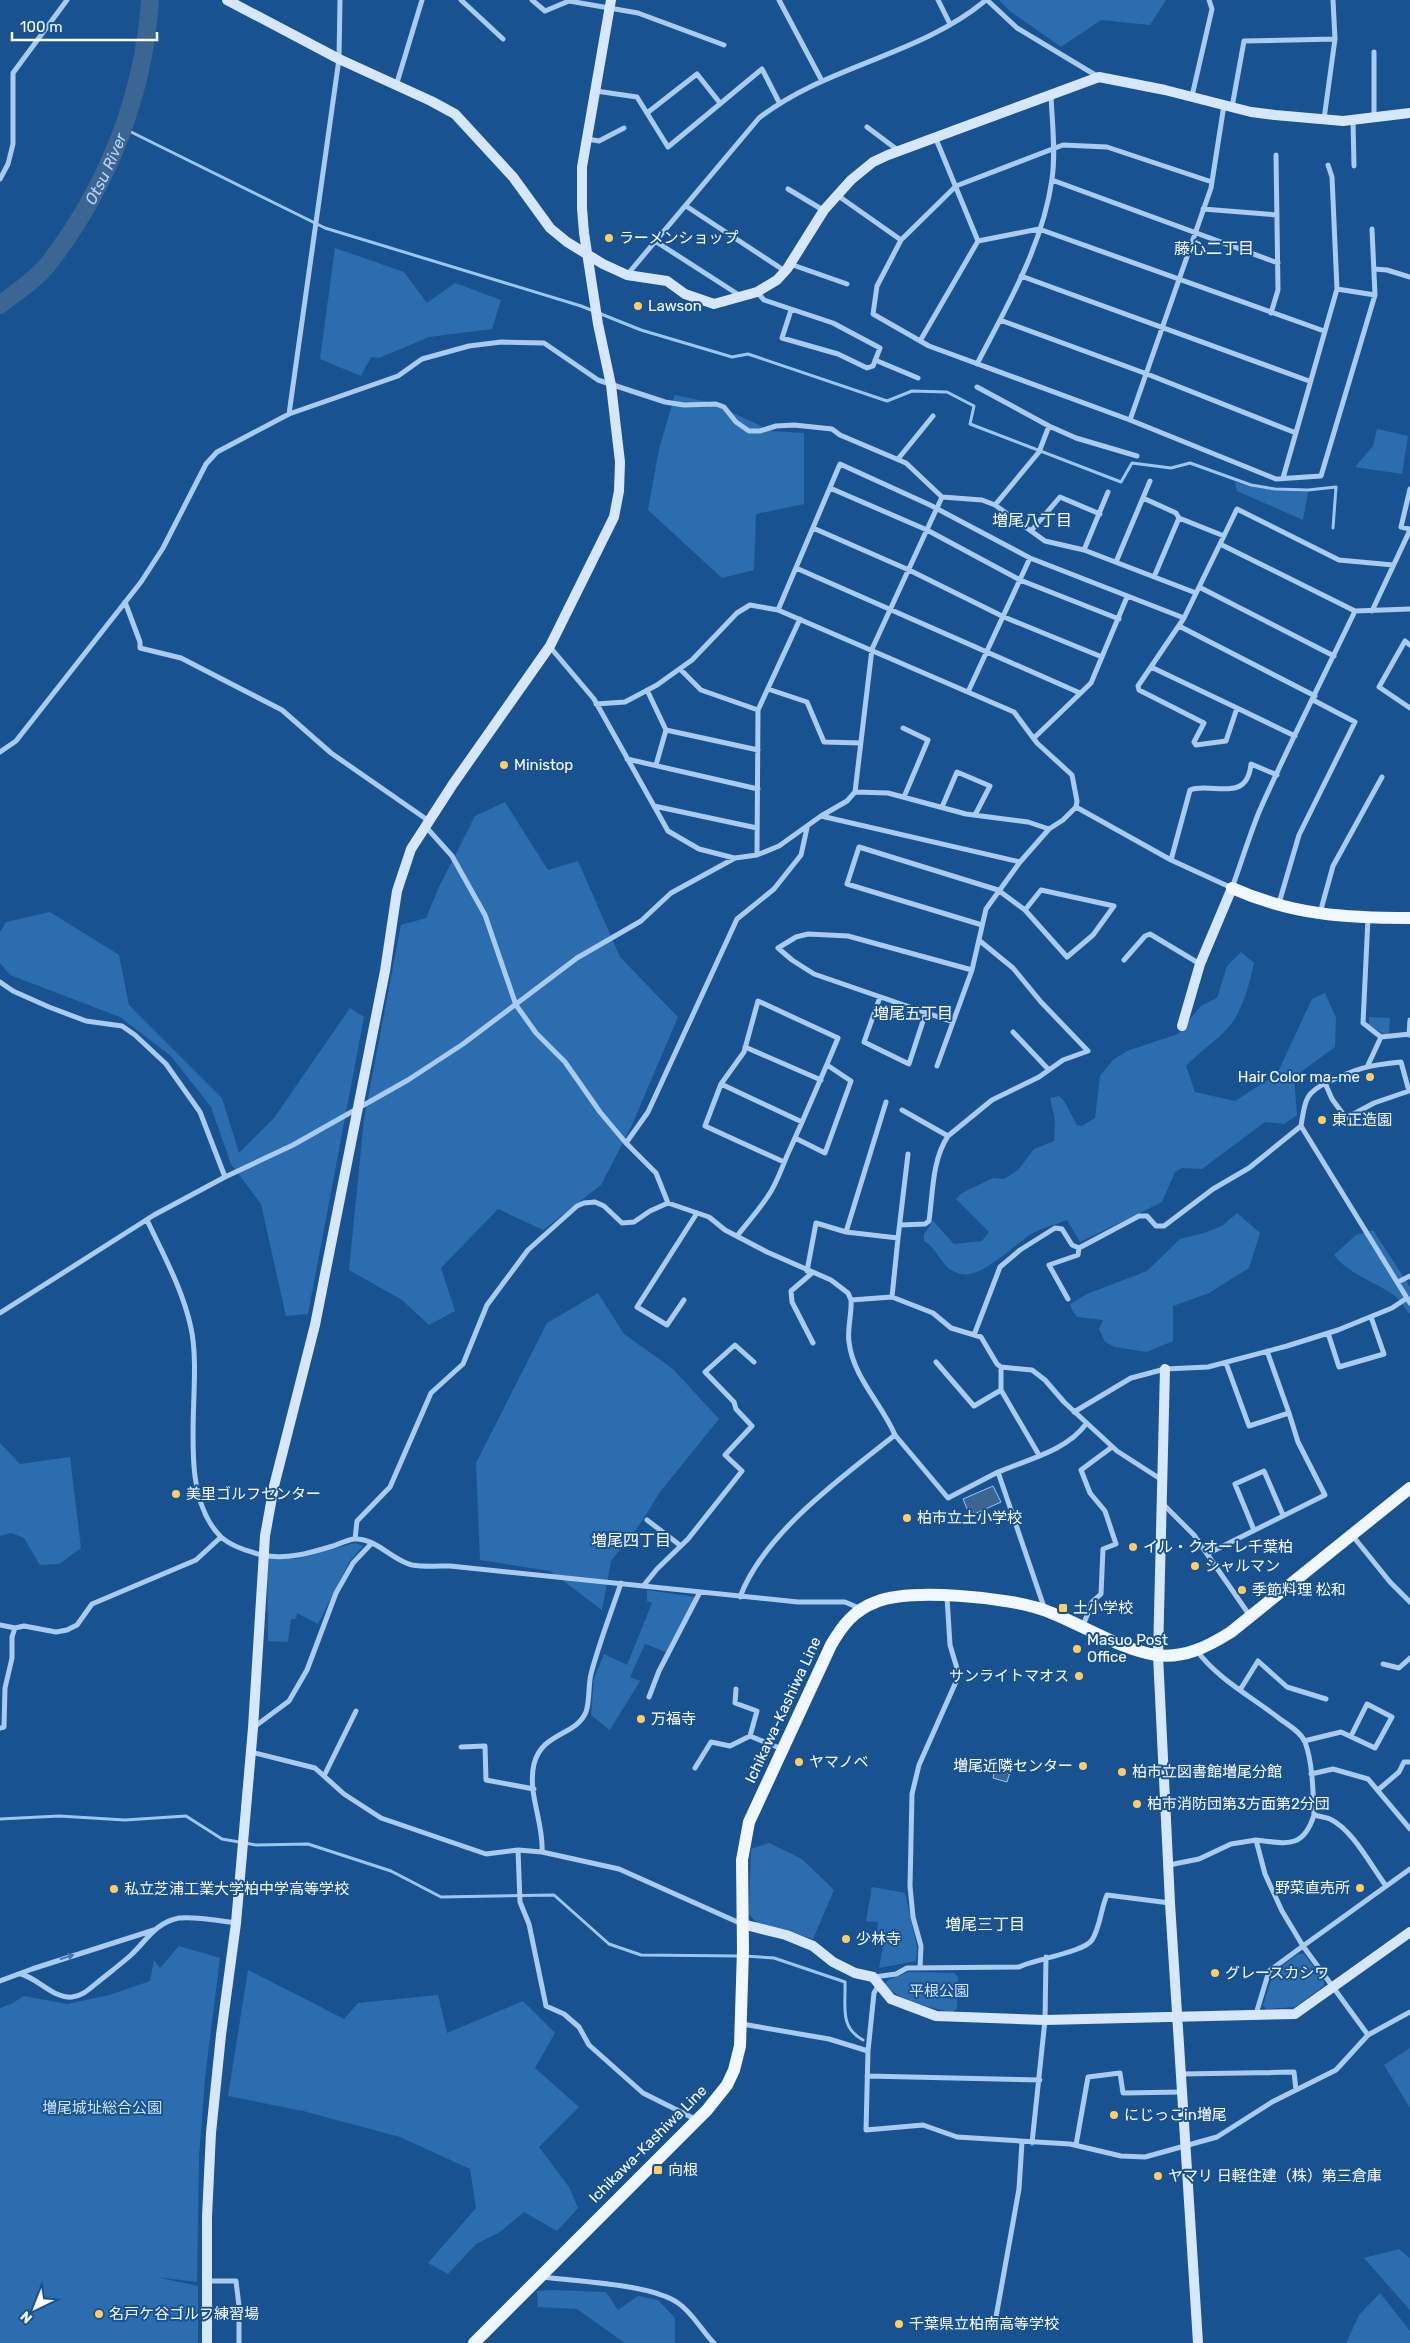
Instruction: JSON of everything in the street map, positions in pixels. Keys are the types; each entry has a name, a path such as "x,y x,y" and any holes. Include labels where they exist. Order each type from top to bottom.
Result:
{"main road":[{"path":"1232,888 1278,906 1320,914 1368,918 1410,918"},
{"name":"Ichikawa-Kashiwa Line","path":"474,2343 698,2120 719,2096 734,2070 740,2046 742,2024 742,1860 744,1838 749,1822 782,1749 840,1628 862,1609 888,1598 904,1595 1017,1601 1045,1610 1137,1650 1158,1655 1197,1651 1230,1632 1410,1488"}],"street":[{"path":"0,178 8,164 13,144 13,73 67,0"},
{"path":"227,0 339,59 455,114 513,177 550,228 588,255 627,275 667,281 685,294 714,304 757,292 777,280 788,268 824,210 863,169 873,162 1099,77"},
{"path":"289,414 339,59 340,0"},
{"path":"396,86 422,0"},
{"path":"461,0 504,39"},
{"path":"532,0 545,12 569,0 610,4 724,45"},
{"path":"780,0 822,81"},
{"path":"938,0 950,24"},
{"path":"627,275 759,118 779,102 844,70 916,44 986,0 1017,28 1099,77 1192,96 1251,112 1324,119 1353,119 1410,113"},
{"path":"1192,96 1212,9 1209,0"},
{"path":"1324,119 1334,39 1333,0"},
{"path":"207,2343 207,2217 211,2133 221,2035 236,1923 253,1728 264,1555 274,1486 315,1325 385,971 397,891 411,849 550,646 614,517 619,491 620,462 611,385 598,324 582,208 582,167 610,4"},
{"path":"1130,420 1204,209 1212,182 1244,41 1334,39"},
{"path":"1374,52 1374,117"},
{"path":"596,91 637,96 668,147 762,69 779,102"},
{"path":"647,113 698,74 720,103"},
{"path":"977,364 1021,276 1040,229 1052,180 1053,149 1050,94"},
{"path":"1353,119 1354,166"},
{"path":"867,127 899,151"},
{"path":"587,139 599,141 624,128"},
{"path":"936,139 978,241"},
{"path":"1212,182 1107,147 1064,145 956,186 900,240 878,286 873,314 929,346 1130,420 1276,479 1321,476 1375,294 1372,229"},
{"path":"1271,313 1278,290 1276,155"},
{"path":"1283,478 1309,381 1337,289 1332,177 1328,165"},
{"path":"1052,180 1278,263"},
{"path":"788,189 824,210"},
{"path":"837,195 900,240"},
{"path":"686,206 788,268 846,284"},
{"path":"1204,209 1277,215"},
{"path":"920,341 978,241 1040,229 1324,331"},
{"path":"655,241 742,297"},
{"path":"1374,269 1386,270 1410,277"},
{"path":"1021,276 1309,381"},
{"path":"1337,289 1375,294"},
{"path":"757,292 764,300 833,323 880,348 873,366 867,368 838,354 782,338 791,310"},
{"path":"1000,320 1147,374 1296,434"},
{"path":"0,752 16,740 141,582 163,548 206,464 217,452 289,414 398,376 422,359 469,346 501,342 544,343 598,380 665,402 684,405 716,404 724,407 736,422 749,431 794,425 832,429 840,435 906,463 942,497 982,500 995,505 1045,541 1084,550 1154,577 1197,590 1334,656"},
{"path":"875,360 918,378"},
{"path":"978,387 1049,426 1076,438 1137,456"},
{"path":"898,459 932,416"},
{"path":"995,505 1039,452 1049,426"},
{"path":"778,610 840,464 937,509 1030,558 1184,618"},
{"path":"1116,562 1150,481"},
{"path":"830,488 927,530 1020,580 1119,619"},
{"path":"1372,612 1410,530 1401,527 1410,489"},
{"path":"1084,550 1108,492"},
{"path":"0,1313 147,1220 225,1176 293,1145 448,1054 577,958 641,921 671,893 735,858 757,855 779,846 847,801 856,792 872,649 942,497"},
{"path":"1031,531 1060,497 1100,514"},
{"path":"1143,498 1176,513 1179,518 1224,536"},
{"path":"1237,708 1226,741 1196,745 1194,742 1204,722 1139,690 1138,686 1184,618 1237,509 1339,560 1393,564"},
{"path":"1154,577 1179,518"},
{"path":"814,528 909,570 1004,617 1102,657"},
{"path":"1220,544 1355,611 1372,612 1410,609"},
{"path":"968,692 1030,558"},
{"path":"796,568 987,654 1080,693"},
{"path":"1034,738 1090,683 1127,597"},
{"path":"125,602 140,642 140,648 181,658 282,710 332,753 427,824 452,856 485,915 516,1005 536,1033 565,1062 600,1112 626,1143 656,1173 668,1203"},
{"path":"596,704 625,702 680,669 692,660 737,613 750,605 778,610 1014,712 1034,738 1072,775 1077,801 1076,807 1063,820 1050,829 1020,862 986,908 972,970 937,1066"},
{"path":"1182,1026 1200,964 1232,888 1259,814 1355,611"},
{"path":"757,855 758,710 800,619"},
{"path":"1179,626 1355,722 1299,835 1278,906"},
{"path":"1410,645 1405,641 1379,687 1410,708"},
{"path":"550,646 596,704 668,830 699,849 735,858"},
{"path":"1151,667 1295,736"},
{"path":"680,669 701,690 758,710"},
{"path":"768,689 807,702 824,742 861,743"},
{"path":"647,690 666,730 656,765"},
{"path":"903,728 928,740 904,797"},
{"path":"666,730 758,750"},
{"path":"628,758 758,789"},
{"path":"1171,860 1190,790 1197,787 1217,790 1239,786 1250,775 1251,764 1277,775"},
{"path":"942,808 957,772 990,786 975,815"},
{"path":"1320,914 1333,866 1382,777"},
{"path":"856,792 888,793 942,808 975,815 1028,822 1050,829"},
{"path":"654,806 758,828"},
{"path":"1076,807 1171,860 1232,888"},
{"path":"822,816 1020,862"},
{"path":"626,1143 648,1112 737,919 774,888 801,855 807,828"},
{"path":"982,925 847,884 859,847 998,890 1025,910 1067,958 1093,935 1114,906 1041,890 1025,910"},
{"path":"1368,918 1363,1023 1381,1037 1410,1035 1410,1020"},
{"path":"953,1022 814,974 792,960 778,948 796,937 808,934 848,936 972,970"},
{"path":"1124,960 1145,936 1150,934 1200,964"},
{"path":"900,1225 925,1224 929,1221 937,1158 940,1148 948,1136 992,1100 1063,1060 1088,1051 1013,968 980,941"},
{"path":"0,982 13,991 49,1007 86,1021 122,1026 135,1036 166,1064 200,1112 225,1176"},
{"path":"880,997 864,1042 909,1064 926,1012"},
{"path":"737,1236 769,1195 784,1162 794,1138 821,1080 838,1038 758,1001 745,1047 735,1065 720,1084 706,1126 784,1162"},
{"path":"1012,1032 1048,1070"},
{"path":"1368,1065 1381,1037"},
{"path":"745,1047 821,1080"},
{"path":"974,1334 1000,1267 1011,1257 1055,1228 1062,1229 1072,1246 1079,1248 1139,1216 1147,1216 1156,1226 1164,1226 1212,1189 1249,1168 1301,1126 1306,1098 1315,1088 1325,1083 1368,1065 1401,1062 1409,1091 1374,1103 1346,1118 1332,1098 1325,1083"},
{"path":"794,1138 825,1153 830,1142 852,1081 827,1065"},
{"path":"720,1084 802,1122"},
{"path":"846,1232 886,1102"},
{"path":"902,1110 948,1136"},
{"path":"1074,1412 1131,1378 1165,1369 1208,1367 1226,1363 1328,1333 1409,1300 1301,1126"},
{"path":"892,1297 908,1154"},
{"path":"355,1539 356,1521 390,1487 431,1393 462,1364 487,1305 528,1250 567,1214 584,1203 595,1202 604,1206 622,1223 634,1222 650,1211 668,1203 709,1218 737,1236 838,1284 848,1293 851,1300 849,1342 854,1360 894,1435 948,1498 998,1472 1065,1445 1077,1436 1086,1424"},
{"path":"684,1300 667,1325 637,1307 697,1213"},
{"path":"147,1220 184,1304 192,1329 195,1358 194,1462 201,1498 206,1514 221,1537 230,1543 264,1555 295,1556 355,1539 371,1544 411,1565 450,1566 798,1602 845,1602 862,1609"},
{"path":"813,1343 792,1302 791,1291 810,1272 816,1223 846,1232 898,1238"},
{"path":"1068,1299 1048,1265 1078,1254 1079,1248"},
{"path":"1398,1282 1410,1276"},
{"path":"851,1300 892,1297 933,1313 951,1328 981,1337 996,1364 1001,1368 1032,1370 1045,1380 1074,1412 1112,1447 1162,1480"},
{"path":"1328,1333 1340,1367 1384,1354 1371,1317"},
{"path":"644,1585 657,1569 681,1546 742,1470 725,1455 752,1426 736,1410 734,1402 705,1372 735,1345 754,1362"},
{"path":"1207,1554 1325,1495 1298,1442 1267,1351"},
{"path":"936,1362 974,1406 1002,1390"},
{"path":"1226,1363 1249,1426 1289,1413"},
{"path":"1001,1368 1002,1390 1039,1455"},
{"path":"1165,1369 1158,1655 1170,1903 1198,2343"},
{"path":"740,1597 751,1572 789,1526 828,1488 894,1435"},
{"path":"1083,1626 1092,1602 1101,1594 1103,1549 1116,1544 1105,1511 1090,1493 1081,1470 1112,1447"},
{"path":"1254,1530 1235,1484 1264,1471 1283,1515"},
{"path":"998,1472 1045,1610"},
{"path":"1162,1503 1194,1535 1250,1616"},
{"path":"647,1520 681,1546"},
{"path":"1352,1535 1386,1578 1410,1602"},
{"path":"0,1625 14,1628 24,1626 56,1632 67,1630 76,1625 92,1604 196,1560 221,1537"},
{"path":"253,1728 289,1701 307,1670 336,1594 354,1563 371,1544"},
{"path":"542,1852 542,1827 534,1789 534,1764 548,1740 577,1724 586,1710 591,1674 620,1583"},
{"path":"649,1697 658,1671 700,1592"},
{"path":"920,1968 921,1946 913,1917 910,1886 912,1794 920,1765 959,1675 950,1645 947,1597"},
{"path":"0,1728 4,1728 4,1688 12,1658 14,1628"},
{"path":"1168,1865 1199,1859 1231,1844 1256,1840 1288,1844 1296,1842 1307,1831 1314,1815 1311,1774 1304,1741 1293,1728 1240,1690 1206,1662 1197,1651"},
{"path":"1383,1664 1399,1668 1410,1658"},
{"path":"1240,1690 1258,1661 1287,1687 1326,1699"},
{"path":"695,1768 711,1742 730,1746 750,1736 757,1711 735,1703 736,1689"},
{"path":"1304,1741 1341,1732 1375,1748 1392,1716 1367,1704 1351,1736"},
{"path":"324,1776 356,1711"},
{"path":"750,1736 782,1749"},
{"path":"461,1747 485,1746 486,1780 534,1789"},
{"path":"250,1752 315,1768 361,1807 381,1818 486,1854 518,1850 542,1852 619,1869 742,1924 786,1935 813,1946 833,1962 876,1981 891,1999 936,2016 1045,2020 1295,2014 1410,1932"},
{"path":"1378,1790 1399,1772 1404,1762 1410,1762"},
{"path":"1311,1774 1333,1769 1368,1779 1410,1829"},
{"path":"1314,1815 1330,1819 1343,1830 1361,1849 1386,1886"},
{"path":"1256,1840 1265,1874 1282,1911 1303,1946 1368,2035"},
{"path":"518,1850 520,1902 529,1924 546,2006 564,2014 579,2027 590,2045 642,2093 698,2120"},
{"path":"1256,2015 1269,1971 1410,1869"},
{"path":"876,1981 896,1974 906,1968 1019,1967 1046,1957 1076,1951 1093,1940 1107,1895 1170,1903"},
{"path":"0,1982 155,1929 178,1918 236,1923"},
{"path":"21,1974 30,1976 59,1996 71,1998 82,1995 131,1955 155,1929"},
{"path":"1032,2143 1045,2020 1046,1957"},
{"path":"876,1981 868,2051 866,2130 923,2125 956,2137 1076,2145 1132,2157 1145,2157 1217,2137 1251,2114 1336,2070 1368,2035 1410,2012"},
{"path":"742,2024 829,2039 868,2051"},
{"path":"1181,2074 1294,2072 1296,2090"},
{"path":"1076,2145 1088,2076 1120,2073 1123,2093 1182,2092"},
{"path":"867,2076 1040,2080"},
{"path":"996,2317 1019,2189 1022,2142"},
{"path":"540,2276 645,2290 664,2295 680,2304 714,2343"},
{"path":"207,2281 236,2281 239,2306 239,2343"}],"green space":[{"path":"999,0 1166,0 1150,25 1101,20 1061,47 1010,11"},
{"path":"335,248 404,272 427,303 455,283 501,300 492,329 429,337 379,358 371,357 361,376 320,359"},
{"path":"675,395 709,402 772,431 804,433 804,504 756,514 754,570 722,578 648,510 659,449"},
{"path":"1377,429 1408,436 1402,474 1355,467 1373,446"},
{"path":"1235,482 1280,491 1308,492 1303,520 1237,491"},
{"path":"505,802 548,870 578,861 620,957 678,1017 631,1127 601,1185 543,1230 498,1209 441,1268 455,1311 429,1325 402,1300 349,1270 364,1119 401,925 426,918 439,887 475,816"},
{"path":"50,912 119,955 129,1005 222,1098 239,1153 274,1118 350,1008 364,1017 308,1314 286,1316 261,1204 231,1164 211,1107 171,1056 120,1017 10,975 0,963 0,932 6,922"},
{"path":"1241,952 1254,963 1241,1006 1227,1029 1186,1066 1195,1092 1235,1101 1277,1074 1312,999 1325,993 1336,1018 1335,1047 1294,1077 1297,1115 1284,1124 1265,1122 1202,1169 1182,1168 1175,1172 1162,1202 1080,1242 1067,1220 1031,1234 997,1260 978,1271 961,1274 948,1268 924,1241 924,1234 933,1221 954,1244 982,1241 989,1232 956,1199 962,1193 993,1178 1004,1179 1018,1170 1034,1149 1054,1141 1055,1120 1050,1098 1059,1096 1064,1101 1077,1125 1082,1126 1095,1118 1100,1076 1113,1060 1127,1051 1178,1034 1201,1006 1217,998 1227,966"},
{"path":"1369,1017 1390,1018 1389,1034 1384,1034 1369,1025"},
{"path":"1237,1213 1260,1233 1249,1268 1209,1293 1173,1306 1173,1341 1147,1352 1115,1347 1105,1342 1099,1329 1103,1320 1077,1317 1072,1310 1070,1304 1087,1294 1147,1271 1180,1239 1222,1226"},
{"path":"1373,1230 1410,1287 1410,1314 1395,1296 1354,1273 1334,1255 1356,1235"},
{"path":"598,1293 624,1334 673,1369 719,1419 660,1492 640,1524 611,1561 602,1610 550,1571 480,1560 476,1463 547,1323"},
{"path":"0,1443 20,1464 70,1457 81,1548 59,1564 40,1565 24,1538 11,1533 0,1536"},
{"path":"355,1543 363,1546 349,1562 318,1624 297,1613 296,1619 291,1619 288,1642 268,1641 267,1558 297,1559"},
{"path":"647,1590 695,1597 666,1652 645,1644 630,1677 640,1681 610,1730 591,1715 594,1678 604,1654 627,1665 652,1603 647,1601"},
{"path":"769,1843 802,1859 834,1890 813,1939 757,1923 749,1914 751,1849"},
{"path":"872,1887 905,1893 917,1947 916,1961 879,1968 885,1935 877,1933 878,1922 866,1921"},
{"name":"増尾城址総合公園","path":"179,1946 220,1958 205,2078 199,2157 197,2282 156,2277 198,2286 198,2343 0,2343 0,2008 24,1996 67,2004 110,1995 150,1981 154,1960 160,1968"},
{"path":"1298,1954 1304,1954 1324,1981 1324,1986 1295,2007 1266,2009 1263,2005 1274,1972"},
{"path":"248,1970 344,2019 358,2003 438,1995 447,2033 523,2001 555,2033 535,2068 579,2107 539,2147 569,2187 578,2208 557,2231 524,2212 500,2232 476,2244 448,2274 428,2263 476,2208 470,2169 400,2137 303,2111 228,2096"},
{"name":"平根公園","path":"908,1972 954,1973 958,1977 957,2008 953,2012 925,2006 907,2000 884,1985 888,1980"},
{"path":"1410,2048 1410,2108 1384,2065"},
{"path":"1399,2249 1410,2258 1410,2310 1364,2258"},
{"path":"537,2291 606,2292 618,2310 638,2296 658,2300 675,2318 675,2343 625,2343 577,2309 538,2307"},
{"path":"1380,2293 1410,2331 1410,2343 1346,2343 1359,2315"}],"shaded area":[{"path":"993,1486 1001,1502 970,1516 963,1499"},
{"path":"997,1761 1012,1765 1007,1782 993,1778"}],"waterway":[{"name":"Otsu River","path":"0,305 32,280 49,263 70,234 105,172 131,105 140,71 150,0"},
{"path":"123,128 325,228 581,306 641,330 732,357 748,354 887,401 912,391 947,392 974,406 970,424 1121,482 1132,463 1171,468 1190,463 1251,485 1275,489 1308,490 1336,487 1333,528"},
{"path":"0,1819 59,1816 125,1820 186,1816 222,1839 256,1845 308,1844 391,1871 441,1897 554,1895 609,1944 641,1955 739,1956"},
{"path":"745,1956 774,1958 845,1982 845,2015 847,2022 855,2035 863,2040"}],"place":[{"name":"ラーメンショップ","path":"609,238"},
{"name":"Lawson","path":"638,306"},
{"name":"Ministop","path":"504,765"},
{"name":"Hair Color ma-me","path":"1370,1077"},
{"name":"東正造園","path":"1322,1120"},
{"name":"美里ゴルフセンター","path":"176,1494"},
{"name":"柏市立土小学校","path":"907,1518"},
{"name":"イル・クオーレ千葉柏","path":"1133,1547"},
{"name":"シャルマン","path":"1195,1566"},
{"name":"季節料理 松和","path":"1242,1590"},
{"name":"土小学校","path":"1063,1608"},
{"name":"Masuo Post Office","path":"1077,1649"},
{"name":"サンライトマオス","path":"1079,1676"},
{"name":"万福寺","path":"641,1719"},
{"name":"ヤマノベ","path":"799,1762"},
{"name":"増尾近隣センター","path":"1083,1766"},
{"name":"柏市立図書館増尾分館","path":"1122,1772"},
{"name":"柏市消防団第3方面第2分団","path":"1137,1804"},
{"name":"野菜直売所","path":"1360,1888"},
{"name":"私立芝浦工業大学柏中学高等学校","path":"114,1889"},
{"name":"少林寺","path":"846,1939"},
{"name":"グレースカシワ","path":"1215,1973"},
{"name":"にじっこin増尾","path":"1114,2115"},
{"name":"向根","path":"658,2170"},
{"name":"ヤマリ 日軽住建（株）第三倉庫","path":"1158,2176"},
{"name":"名戸ケ谷ゴルフ練習場","path":"99,2314"},
{"name":"千葉県立柏南高等学校","path":"899,2324"}],"district":[{"name":"藤心二丁目","path":"1214,248"},
{"name":"増尾八丁目","path":"1032,520"},
{"name":"増尾五丁目","path":"913,1013"},
{"name":"増尾四丁目","path":"631,1540"},
{"name":"増尾三丁目","path":"985,1924"}]}
